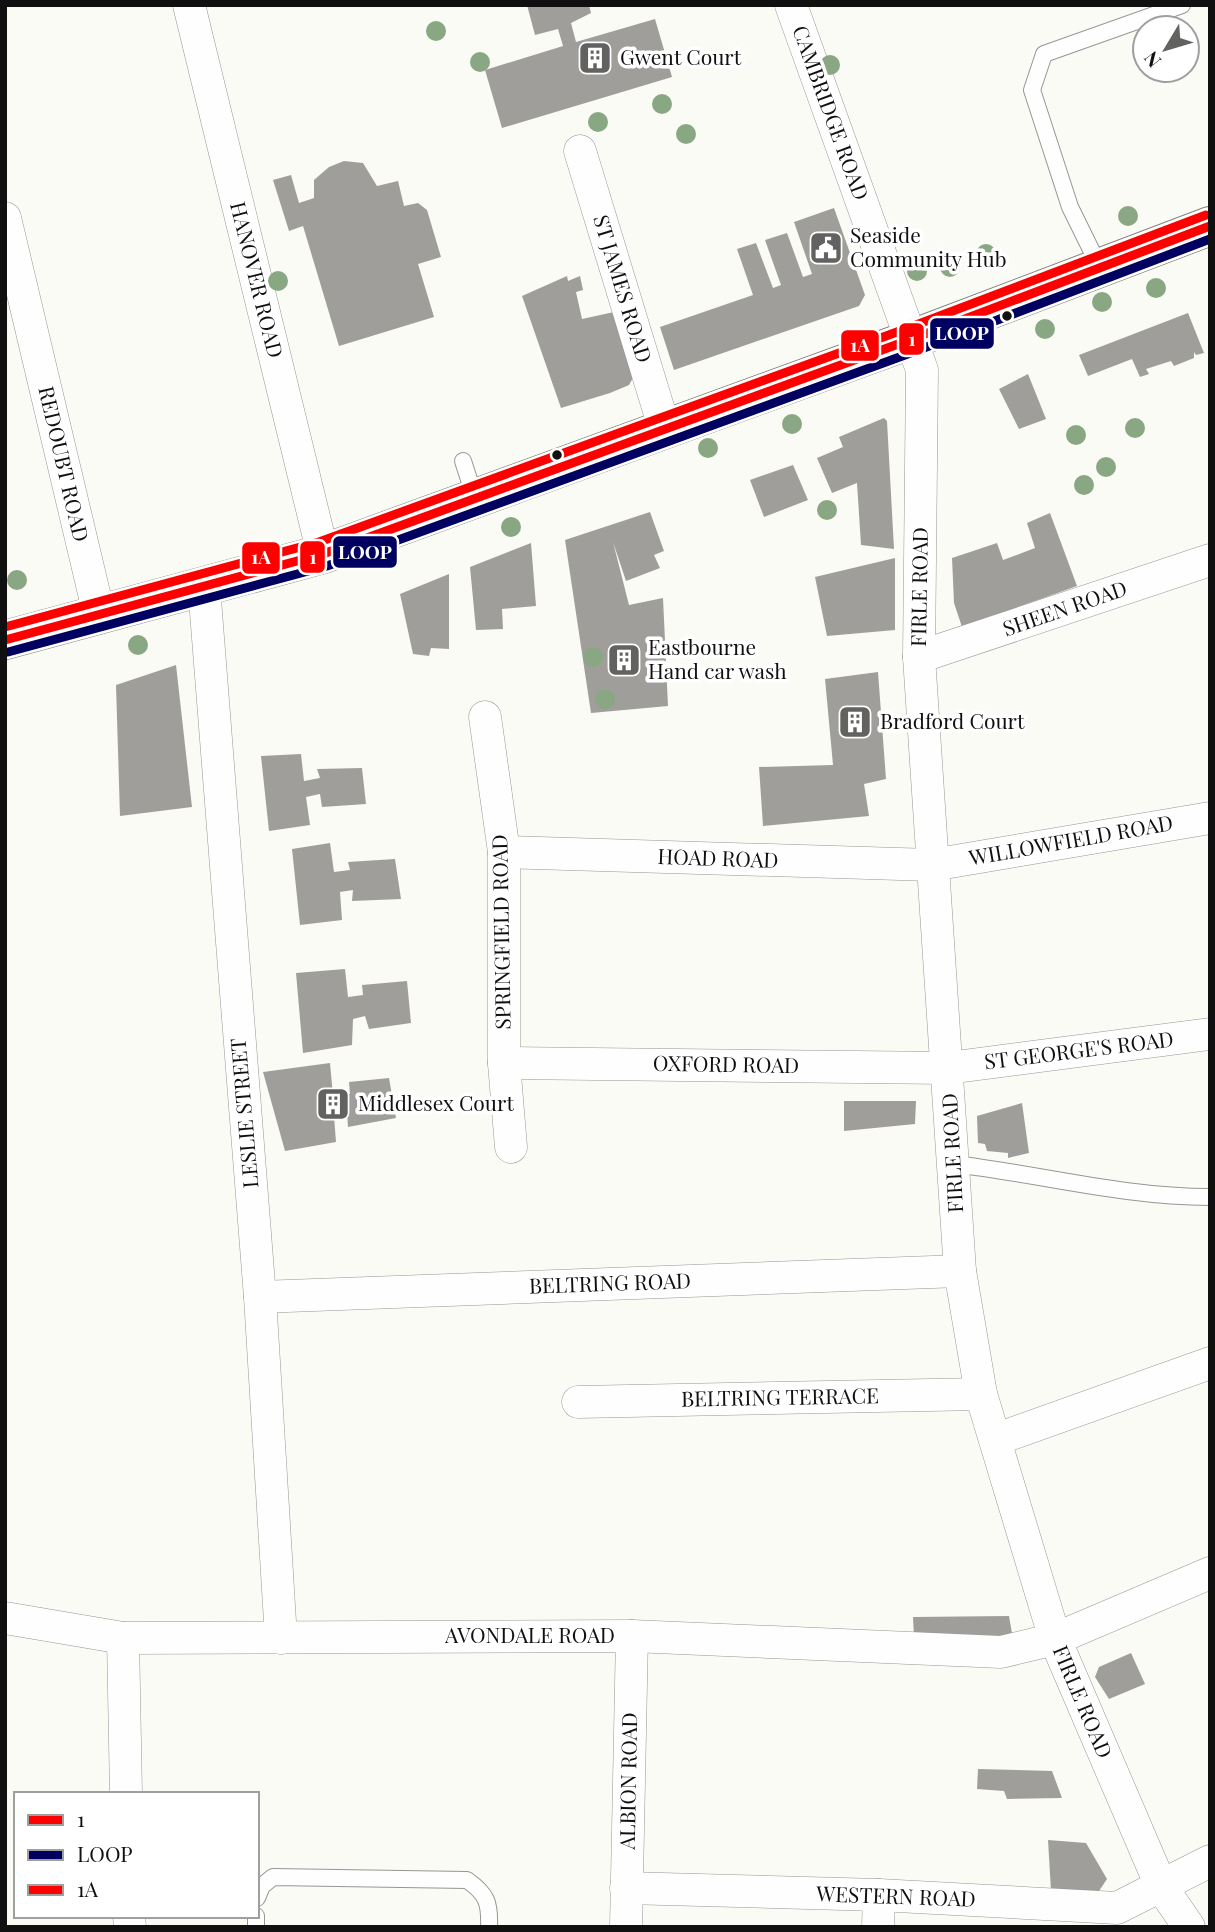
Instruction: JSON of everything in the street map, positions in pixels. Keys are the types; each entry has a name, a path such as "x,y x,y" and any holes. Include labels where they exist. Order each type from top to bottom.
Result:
{"main road":[{"path":"5,640 323,554 664,427 912,339 1210,226"}],"street":[{"name":"HANOVER ROAD","path":"189,5 323,554"},
{"name":"CAMBRIDGE ROAD","path":"791,5 912,339"},
{"name":"ST JAMES ROAD","path":"580,150 664,427"},
{"name":"REDOUBT ROAD","path":"5,218 17,317 99,614"},
{"name":"FIRLE ROAD","path":"912,339 922,370 919,657 932,865 960,1271 981,1394 997,1439 1055,1639 1161,1885 1189,1927"},
{"name":"SHEEN ROAD","path":"919,657 1210,560"},
{"name":"LESLIE STREET","path":"204,587 260,1297 281,1638"},
{"name":"SPRINGFIELD ROAD","path":"485,717 504,852 504,1063 511,1147"},
{"name":"WILLOWFIELD ROAD","path":"932,865 1210,818"},
{"name":"HOAD ROAD","path":"504,852 932,865"},
{"name":"ST GEORGE'S ROAD","path":"948,1068 1210,1034"},
{"name":"OXFORD ROAD","path":"504,1063 948,1068"},
{"name":"BELTRING ROAD","path":"260,1297 960,1271"},
{"path":"997,1439 1210,1363"},
{"name":"BELTRING TERRACE","path":"578,1402 981,1394"},
{"name":"AVONDALE ROAD","path":"5,1618 123,1638 632,1636 1001,1652 1055,1639 1210,1573"},
{"name":"ALBION ROAD","path":"626,1927 632,1636"},
{"path":"123,1638 126,1792"},
{"name":"WESTERN ROAD","path":"626,1888 879,1895 1116,1908 1210,1861"},
{"path":"878,1927 879,1895"}],"lane":[{"path":"1100,268 1070,207 1032,90 1044,54 1182,5"},
{"path":"463,461 475,498"},
{"path":"954,1164 1024,1172 1166,1197 1210,1197"},
{"path":"259,1893 262,1886 273,1877 467,1880 484,1892 489,1906 489,1927"}],"building":[{"name":"Gwent Court","path":"527,5 589,5 591,13 571,23 576,42 655,19 672,77 502,128 485,70 563,46 558,29 535,35"},
{"path":"344,161 363,163 377,186 398,181 404,206 418,203 427,210 441,257 418,264 434,317 339,346 303,226 289,231 273,180 291,175 299,203 314,198 314,180 329,167"},
{"path":"834,208 865,295 859,306 674,370 660,327 753,295 737,249 756,243 773,288 781,285 765,240 787,233 803,277 812,274 794,222"},
{"path":"567,276 568,281 580,276 583,290 576,292 582,319 614,312 634,376 629,385 561,408 522,296"},
{"path":"1188,313 1204,353 1196,355 1194,352 1194,358 1174,366 1171,361 1146,369 1149,374 1140,377 1132,359 1088,376 1079,355"},
{"path":"1028,374 1046,419 1019,429 999,389"},
{"path":"884,418 887,421 894,549 861,545 857,483 832,493 817,458 843,447 839,437"},
{"path":"793,465 808,500 764,517 750,480"},
{"name":"Eastbourne Hand car wash","path":"650,512 664,551 654,555 660,568 626,581 613,542 629,605 663,598 668,706 591,713 565,540"},
{"path":"1050,513 1077,586 962,627 954,603 952,558 997,543 1003,560 1035,548 1027,523"},
{"path":"531,543 536,606 502,609 503,629 476,630 470,567"},
{"path":"895,558 895,630 827,636 815,577"},
{"path":"449,574 449,649 431,648 429,656 413,654 400,594"},
{"path":"176,665 192,807 120,816 116,685"},
{"name":"Bradford Court","path":"878,672 886,779 864,784 869,816 763,826 759,767 833,765 825,679"},
{"path":"301,754 304,781 320,778 317,769 362,768 366,804 322,807 320,794 306,797 310,825 269,831 261,756"},
{"path":"330,843 334,872 350,870 348,862 395,859 401,899 352,901 353,890 340,892 342,920 300,925 292,849"},
{"path":"345,969 348,997 363,995 362,985 407,981 411,1023 369,1029 365,1016 353,1019 352,1045 303,1053 296,973"},
{"name":"Middlesex Court","path":"330,1063 333,1096 350,1094 349,1082 389,1078 396,1118 348,1127 347,1113 334,1116 336,1142 285,1151 263,1072"},
{"path":"844,1101 916,1101 915,1124 844,1131"},
{"path":"1022,1103 1029,1153 1008,1158 1008,1153 987,1151 985,1144 978,1143 977,1116"},
{"path":"1009,1616 1013,1639 914,1637 913,1617"},
{"path":"1131,1653 1145,1684 1109,1699 1095,1677 1099,1667"},
{"path":"978,1769 1052,1771 1062,1798 1007,1799 1004,1791 977,1789"},
{"path":"1048,1840 1086,1843 1107,1879 1095,1897 1051,1891"}],"transit line":[{"name":"1A","path":"5,627 319,542 908,328 1206,215"},
{"name":"1","path":"5,640 323,554 912,339 1210,226"},
{"name":"LOOP","path":"8,652 327,566 916,351 1210,239"}],"place":[{"name":"Gwent Court","path":"595,58"},
{"name":"Seaside Community Hub","path":"826,248"},
{"name":"Eastbourne Hand car wash","path":"624,660"},
{"name":"Bradford Court","path":"855,722"},
{"name":"Middlesex Court","path":"333,1104"}]}
